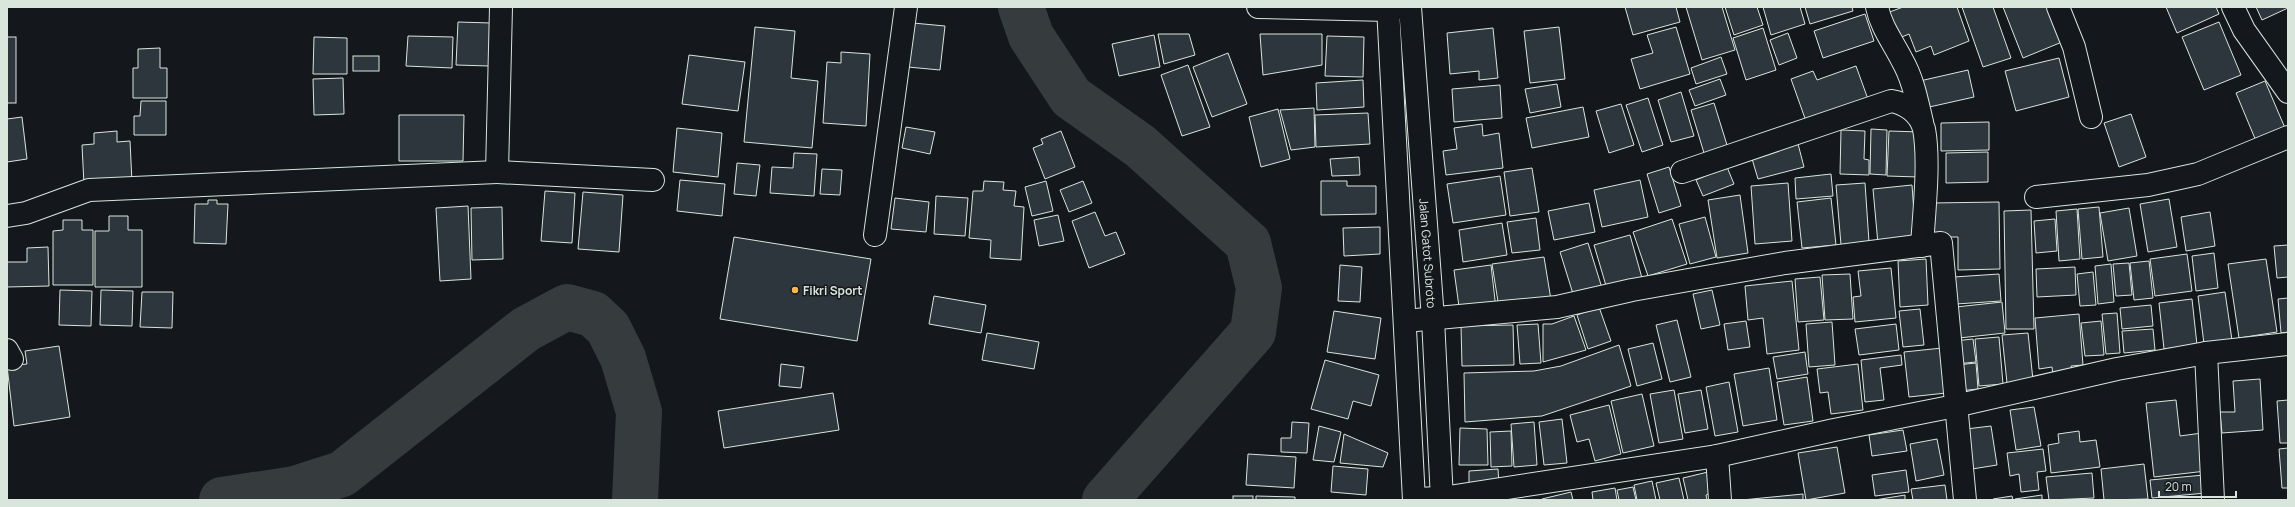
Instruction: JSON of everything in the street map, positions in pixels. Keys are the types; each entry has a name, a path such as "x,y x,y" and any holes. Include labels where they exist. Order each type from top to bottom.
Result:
{"street":[{"path":"497,172 501,7"},
{"path":"875,235 906,7"},
{"path":"1258,7 1393,8 1405,321 1414,500 1442,499 1717,456 1834,430 1955,406 2117,369 2206,353 2288,344"},
{"name":"Jalan Gatot Subroto","path":"1410,7 1433,319 1442,499"},
{"path":"1876,7 1880,22 1902,60 1913,83 1924,128 1925,164 1922,246"},
{"path":"2058,7 2074,47 2091,117"},
{"path":"2233,7 2244,30 2288,92"},
{"path":"1682,172 1891,101 1907,105 1917,115 1924,128"},
{"path":"2036,197 2148,185 2198,174 2288,137"},
{"path":"7,216 26,212 88,190 497,172 653,180"},
{"path":"1405,321 1557,307 1632,290 1785,263 1941,243 1955,406 1965,500"},
{"path":"2206,353 2214,500"},
{"path":"1717,456 1720,500"}],"building":[{"path":"1625,7 1676,7 1680,22 1633,35"},
{"path":"1686,7 1722,7 1735,50 1702,60"},
{"path":"1725,7 1757,7 1763,25 1734,35"},
{"path":"1763,7 1800,7 1805,24 1771,35"},
{"path":"1805,7 1852,7 1853,11 1810,24"},
{"path":"1903,7 1957,7 1969,41 1934,55 1931,46 1916,52 1909,34 1897,39 1887,13"},
{"path":"1962,7 1993,7 2011,58 1983,67"},
{"path":"2003,7 2048,7 2062,42 2023,58"},
{"path":"2166,7 2216,7 2219,14 2177,33"},
{"path":"2256,7 2288,7 2288,8 2262,20"},
{"path":"1865,14 1874,41 1823,58 1814,31"},
{"path":"458,22 491,23 489,66 456,65"},
{"path":"2219,22 2241,75 2204,90 2182,37"},
{"path":"913,23 945,26 940,70 908,67"},
{"path":"755,27 795,31 791,78 818,81 812,148 744,142"},
{"path":"1559,27 1565,79 1530,83 1524,31"},
{"path":"1676,27 1690,74 1640,89 1631,59 1653,53 1647,35"},
{"path":"1493,28 1498,78 1479,80 1479,71 1450,74 1447,33"},
{"path":"1763,28 1776,70 1746,80 1733,38"},
{"path":"1788,33 1797,58 1779,65 1770,40"},
{"path":"1158,34 1189,34 1195,55 1164,64"},
{"path":"1260,34 1322,34 1322,65 1263,75"},
{"path":"1154,35 1160,67 1119,76 1112,44"},
{"path":"408,36 453,37 452,68 406,66"},
{"path":"1327,36 1364,37 1363,77 1325,76"},
{"path":"7,37 16,37 16,103 7,103"},
{"path":"314,37 347,38 347,74 313,74"},
{"path":"160,48 160,68 167,68 167,98 133,98 133,68 138,68 138,49"},
{"path":"841,52 870,54 866,126 823,123 827,62 841,63"},
{"path":"1228,53 1247,104 1212,117 1193,67"},
{"path":"689,55 745,62 738,111 682,104"},
{"path":"353,56 379,56 379,71 353,71"},
{"path":"1721,57 1727,74 1696,84 1691,68"},
{"path":"2059,58 2069,97 2016,111 2005,71"},
{"path":"1188,65 1210,127 1182,136 1161,75"},
{"path":"1856,66 1869,102 1807,124 1791,79 1813,71 1817,80"},
{"path":"1968,70 1974,97 1916,110 1911,83"},
{"path":"343,78 344,114 314,115 313,79"},
{"path":"1720,79 1726,95 1695,106 1689,90"},
{"path":"1363,80 1364,107 1317,110 1316,83"},
{"path":"2265,81 2285,128 2256,141 2236,93"},
{"path":"1557,84 1561,107 1530,113 1525,89"},
{"path":"1500,85 1502,118 1454,122 1452,89"},
{"path":"1681,92 1694,136 1671,142 1658,100"},
{"path":"1648,98 1663,145 1642,152 1626,105"},
{"path":"141,101 166,101 166,135 134,135 134,116 140,116"},
{"path":"1714,103 1727,145 1704,153 1691,110"},
{"path":"1621,104 1634,145 1609,153 1596,111"},
{"path":"1583,107 1589,137 1532,148 1526,118"},
{"path":"1314,108 1315,147 1291,150 1280,110"},
{"path":"1278,109 1290,159 1261,167 1249,117"},
{"path":"1368,113 1370,144 1316,147 1315,115"},
{"path":"2131,114 2146,157 2119,167 2104,123"},
{"path":"399,115 464,115 463,161 399,161"},
{"path":"22,117 27,159 7,162 7,119"},
{"path":"1989,122 1989,150 1941,151 1941,123"},
{"path":"1482,124 1483,136 1499,133 1503,168 1446,175 1443,151 1457,149 1454,128"},
{"path":"906,127 935,132 930,154 902,148"},
{"path":"677,128 722,133 718,177 673,172"},
{"path":"1871,129 1887,130 1886,175 1870,174"},
{"path":"1841,130 1865,131 1864,159 1869,160 1869,175 1840,174"},
{"path":"117,131 117,142 130,141 132,182 84,185 82,145 94,144 94,133"},
{"path":"1061,131 1075,167 1045,179 1033,148 1043,144 1041,139"},
{"path":"1889,131 1920,132 1919,177 1887,176"},
{"path":"1797,140 1804,167 1758,179 1750,152"},
{"path":"1988,152 1988,182 1946,183 1946,153"},
{"path":"794,153 817,154 814,196 770,193 772,167 793,168"},
{"path":"1359,157 1360,175 1332,176 1330,159"},
{"path":"737,163 760,165 756,196 734,194"},
{"path":"1669,167 1681,206 1659,213 1647,174"},
{"path":"1727,167 1734,184 1703,196 1696,180"},
{"path":"1532,168 1539,212 1510,216 1504,172"},
{"path":"822,169 842,170 840,195 820,194"},
{"path":"1831,174 1833,196 1796,199 1795,178"},
{"path":"1500,176 1506,215 1453,223 1447,184"},
{"path":"680,180 725,184 722,216 677,211"},
{"path":"1640,180 1648,217 1602,227 1594,190"},
{"path":"984,181 1004,182 1003,190 1016,191 1014,206 1024,207 1021,260 990,258 991,240 969,238 973,191 983,191"},
{"path":"1046,181 1053,211 1032,216 1025,187"},
{"path":"1083,181 1092,203 1069,212 1060,190"},
{"path":"1321,181 1347,181 1347,186 1376,186 1376,214 1321,215"},
{"path":"1788,183 1792,241 1755,244 1751,186"},
{"path":"1865,183 1869,242 1841,245 1836,185"},
{"path":"1912,185 1916,240 1878,244 1873,189"},
{"path":"545,191 575,193 572,243 541,241"},
{"path":"583,192 623,195 619,252 578,249"},
{"path":"1740,195 1748,253 1717,258 1708,200"},
{"path":"936,196 968,198 965,236 934,234"},
{"path":"895,198 929,202 926,232 891,229"},
{"path":"1831,198 1836,245 1802,248 1797,202"},
{"path":"2169,199 2177,247 2148,252 2140,204"},
{"path":"208,200 217,200 217,204 228,204 226,244 194,243 195,204 208,204"},
{"path":"1999,202 2000,269 1958,270 1958,237 1932,237 1932,203"},
{"path":"1589,203 1595,232 1554,240 1548,211"},
{"path":"468,206 471,279 440,281 436,208"},
{"path":"502,207 503,259 472,260 471,208"},
{"path":"2099,207 2103,257 2082,259 2078,209"},
{"path":"2129,208 2137,256 2108,261 2100,213"},
{"path":"2077,209 2080,259 2059,261 2056,211"},
{"path":"2031,210 2034,329 2006,329 2004,211"},
{"path":"1095,212 1105,236 1116,232 1125,254 1089,268 1072,221"},
{"path":"2210,212 2215,246 2186,251 2181,217"},
{"path":"1058,215 1064,241 1039,246 1034,220"},
{"path":"109,216 128,216 128,230 142,230 142,287 95,287 95,231 109,231"},
{"path":"1705,217 1716,257 1690,264 1679,224"},
{"path":"1536,218 1540,250 1512,253 1507,222"},
{"path":"1672,219 1687,264 1648,276 1633,232"},
{"path":"2055,219 2057,251 2036,253 2034,221"},
{"path":"63,220 82,220 82,230 93,230 93,285 53,285 53,231 63,230"},
{"path":"1502,223 1507,255 1463,262 1459,230"},
{"path":"1380,227 1380,254 1344,256 1343,228"},
{"path":"1630,235 1642,278 1607,289 1594,245"},
{"path":"734,237 871,259 857,341 720,319"},
{"path":"1588,243 1602,288 1574,297 1560,252"},
{"path":"2288,245 2288,277 2277,278 2274,246"},
{"path":"48,247 49,286 7,287 7,262 27,262 27,248"},
{"path":"2214,253 2218,288 2196,291 2192,256"},
{"path":"2187,254 2192,291 2155,296 2150,259"},
{"path":"1544,257 1551,300 1499,308 1492,264"},
{"path":"1926,259 1928,305 1900,307 1898,261"},
{"path":"2266,259 2277,332 2239,338 2228,264"},
{"path":"2149,261 2153,298 2134,300 2130,263"},
{"path":"2129,263 2132,295 2116,296 2113,264"},
{"path":"2111,264 2114,302 2098,304 2095,266"},
{"path":"1340,265 1362,267 1360,302 1338,301"},
{"path":"1491,265 1496,309 1460,314 1454,270"},
{"path":"2075,267 2076,295 2037,297 2036,269"},
{"path":"1891,268 1896,318 1855,322 1853,297 1861,296 1858,271"},
{"path":"2093,272 2096,305 2080,306 2077,274"},
{"path":"1850,274 1853,319 1825,320 1822,275"},
{"path":"1999,274 2001,301 1956,304 1954,277"},
{"path":"1820,277 1824,320 1798,322 1795,279"},
{"path":"1792,281 1799,350 1767,354 1763,318 1748,320 1745,286"},
{"path":"60,290 92,291 91,326 59,325"},
{"path":"101,290 133,291 132,326 100,325"},
{"path":"1712,290 1720,325 1701,329 1693,294"},
{"path":"142,292 173,292 172,328 140,327"},
{"path":"2225,292 2232,340 2204,344 2198,296"},
{"path":"934,296 986,305 981,333 929,324"},
{"path":"2288,298 2288,332 2281,333 2278,299"},
{"path":"2192,299 2197,345 2164,349 2159,303"},
{"path":"2002,302 2005,333 1959,338 1956,307"},
{"path":"2151,305 2153,326 2122,329 2120,308"},
{"path":"1599,307 1611,341 1588,349 1577,315"},
{"path":"1920,309 1924,345 1903,347 1899,311"},
{"path":"1334,311 1381,318 1375,359 1327,352"},
{"path":"2117,313 2120,353 2106,354 2102,314"},
{"path":"2079,314 2083,365 2071,366 2072,374 2053,376 2052,367 2039,369 2035,318"},
{"path":"1574,316 1586,350 1543,362 1543,324 1552,324"},
{"path":"1677,320 1691,377 1670,382 1656,325"},
{"path":"1746,321 1750,347 1728,350 1724,324"},
{"path":"2101,321 2104,355 2085,356 2081,323"},
{"path":"1832,322 1835,365 1809,367 1806,324"},
{"path":"1538,324 1541,363 1520,364 1517,325"},
{"path":"1896,324 1899,350 1859,355 1855,329"},
{"path":"1513,325 1514,365 1462,366 1461,326"},
{"path":"2153,329 2155,350 2124,353 2122,331"},
{"path":"987,333 1039,342 1034,369 982,360"},
{"path":"2028,333 2033,380 2007,383 2002,335"},
{"path":"1999,337 2003,384 1979,386 1975,339"},
{"path":"1973,339 1976,362 1956,364 1954,341"},
{"path":"1653,343 1662,379 1637,386 1628,349"},
{"path":"1619,345 1631,386 1542,416 1465,422 1464,373 1534,371 1561,366"},
{"path":"59,346 70,417 14,426 7,366 27,364 25,351"},
{"path":"1942,348 1946,393 1909,397 1904,352"},
{"path":"1805,352 1808,374 1777,379 1773,357"},
{"path":"1901,355 1902,365 1880,368 1884,400 1865,402 1861,360"},
{"path":"1325,360 1379,375 1371,406 1353,401 1348,419 1311,409"},
{"path":"1976,363 1978,389 1959,391 1956,365"},
{"path":"781,364 804,367 801,388 779,386"},
{"path":"1858,364 1863,410 1831,414 1828,392 1820,393 1817,369"},
{"path":"1769,368 1777,420 1743,426 1734,374"},
{"path":"1807,377 1813,421 1784,425 1777,382"},
{"path":"2260,379 2263,430 2222,433 2220,412 2235,412 2233,381"},
{"path":"1729,382 1738,432 1715,436 1706,387"},
{"path":"1674,390 1683,439 1659,443 1650,394"},
{"path":"1701,390 1708,429 1685,433 1678,394"},
{"path":"833,393 839,430 724,448 718,411"},
{"path":"1642,394 1654,446 1623,453 1611,401"},
{"path":"2176,400 2180,436 2202,433 2206,471 2154,477 2146,403"},
{"path":"2288,400 2288,443 2280,443 2277,401"},
{"path":"1609,405 1621,454 1595,461 1589,439 1577,442 1570,415"},
{"path":"2034,407 2041,446 2016,450 2010,410"},
{"path":"1562,419 1567,463 1544,465 1539,422"},
{"path":"1292,422 1309,423 1307,453 1281,452 1281,438 1291,438"},
{"path":"1534,422 1537,465 1514,467 1511,424"},
{"path":"1319,426 1341,432 1334,462 1313,460"},
{"path":"1991,426 1997,465 1972,469 1966,429"},
{"path":"1460,428 1487,429 1488,465 1459,465"},
{"path":"1903,430 1907,451 1872,456 1869,435"},
{"path":"1511,431 1512,466 1491,467 1490,432"},
{"path":"2079,431 2080,442 2096,440 2100,467 2051,473 2048,445 2059,443 2058,434"},
{"path":"1344,434 1388,453 1383,467 1340,463"},
{"path":"1937,439 1944,475 1916,481 1910,444"},
{"path":"1837,447 1845,493 1806,500 1798,453"},
{"path":"2288,448 2288,488 2282,488 2279,449"},
{"path":"2043,449 2046,471 2037,472 2039,490 2021,492 2019,474 2010,476 2007,453"},
{"path":"1248,454 1296,457 1294,488 1246,485"},
{"path":"2144,464 2148,499 2104,500 2101,469"},
{"path":"1333,466 1368,469 1366,495 1331,492"},
{"path":"1498,469 1499,485 1469,486 1469,471"},
{"path":"1906,470 1909,492 1875,496 1872,475"},
{"path":"1712,471 1716,491 1706,495 1707,500 1688,500 1683,478"},
{"path":"2092,473 2094,498 2049,500 2046,477"},
{"path":"2204,475 2206,493 2152,498 2150,480"},
{"path":"1679,478 1684,500 1660,500 1656,483"},
{"path":"1652,481 1656,500 1637,500 1634,485"},
{"path":"1945,485 1947,500 1913,500 1911,489"},
{"path":"1633,487 1636,500 1619,500 1617,490"},
{"path":"1615,488 1617,500 1593,500 1592,492"},
{"path":"1571,492 1573,500 1542,499"},
{"path":"1803,494 1803,500 1742,500"},
{"path":"1905,495 1905,500 1875,500"},
{"path":"2042,495 2042,500 2015,500 2015,499"},
{"path":"1233,496 1253,496 1253,500 1233,500"},
{"path":"1256,496 1295,497 1295,500 1256,500"},
{"path":"2012,496 2013,500 1993,499"}],"waterway":[{"path":"1021,7 1031,36 1071,97 1140,146 1248,243 1259,288 1253,332 1105,500"},
{"path":"222,500 295,489 342,474 526,329 567,307 593,314 608,328 623,358 639,412 635,500"}],"place":[{"name":"Fikri Sport","path":"795,290"}]}
